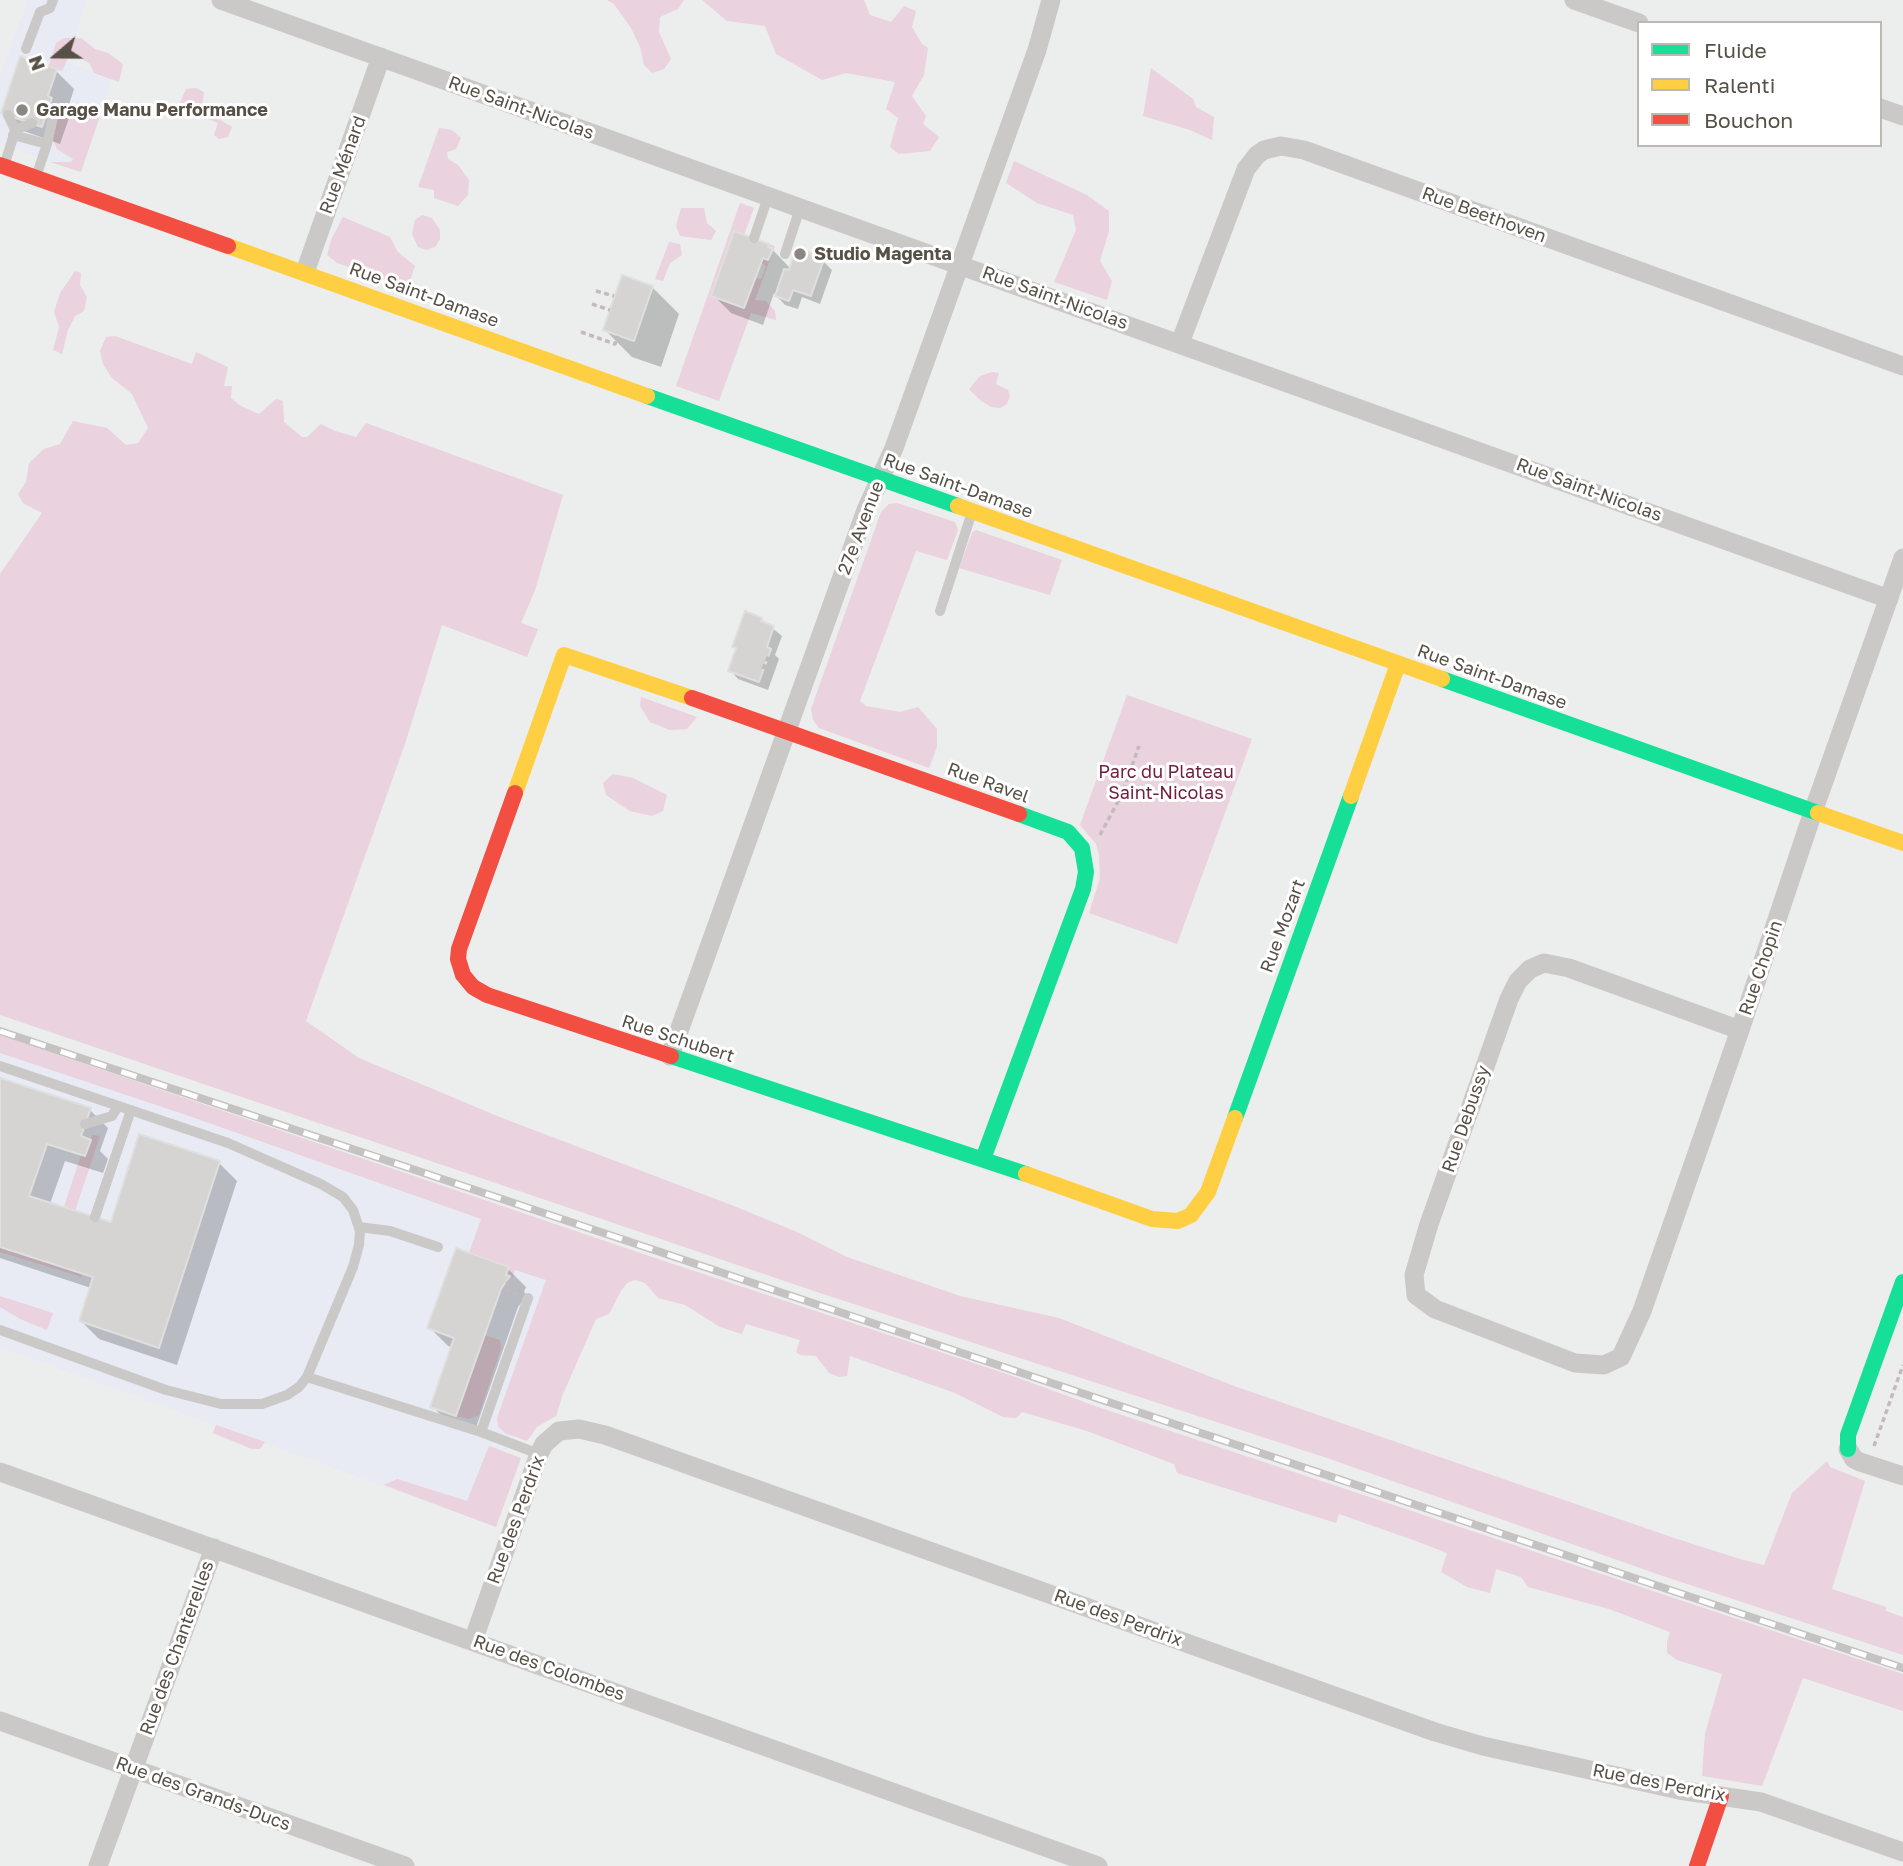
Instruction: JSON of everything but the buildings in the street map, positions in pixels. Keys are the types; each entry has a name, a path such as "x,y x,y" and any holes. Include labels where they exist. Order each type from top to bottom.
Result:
{"street":[{"name":"Rue Saint-Nicolas","path":"221,0 1889,599"},
{"name":"27e Avenue","path":"670,1056 866,510 894,448 1037,50 1051,0"},
{"path":"1574,0 1637,22"},
{"name":"Rue Ménard","path":"305,272 381,57"},
{"path":"1882,109 1903,116"},
{"name":"Rue Beethoven","path":"1180,343 1246,169 1264,150 1281,146 1304,150 1903,366"},
{"name":"Rue Saint-Damase","path":"2,166 1903,843"},
{"name":"Rue Chopin","path":"1604,1365 1621,1357 1633,1335 1903,558"},
{"name":"Rue Ravel","path":"564,655 1058,828 1068,832 1082,848"},
{"name":"Rue Schubert","path":"564,655 459,949 460,967 468,981 487,995 1152,1219 1186,1219 1203,1201"},
{"name":"Rue Mozart","path":"1203,1201 1398,664"},
{"path":"983,1160 1083,889 1086,873 1082,848"},
{"name":"Rue Debussy","path":"1604,1365 1584,1365 1564,1359 1435,1309 1416,1295 1414,1275 1425,1237 1508,999 1523,975 1536,965 1552,963 1740,1030"},
{"path":"1903,1282 1848,1435 1847,1449 1854,1459 1860,1462 1903,1476"},
{"name":"Rue des Perdrix","path":"473,1641 539,1454 551,1437 568,1429 579,1429 605,1435 1435,1732 1543,1760 1679,1790 1776,1806 1903,1852"},
{"name":"Rue des Colombes","path":"0,1472 1098,1866"},
{"name":"Rue des Chanterelles","path":"98,1866 214,1548"},
{"name":"Rue des Grands-Ducs","path":"0,1721 405,1866"},
{"path":"1697,1866 1721,1796"}],"lane":[{"path":"26,49 40,12 50,8 53,0"},
{"path":"36,177 55,108"},
{"path":"2,166 14,133 8,115"},
{"path":"14,133 32,123"},
{"path":"14,133 47,144"},
{"path":"754,238 768,197"},
{"path":"785,254 800,208"},
{"path":"940,611 972,512"},
{"path":"0,1066 228,1143 334,1190 353,1210 359,1227 359,1245 354,1267 307,1377 287,1395 262,1404 221,1404 166,1390 0,1330"},
{"path":"86,1124 112,1116 118,1106"},
{"path":"95,1217 131,1110"},
{"path":"359,1227 390,1231 438,1247"},
{"path":"481,1432 528,1298"},
{"path":"307,1377 481,1432 539,1454"}],"path":[{"path":"596,291 614,296"},
{"path":"592,303 610,310"},
{"path":"581,332 615,344 618,336"},
{"path":"763,669 769,655"},
{"path":"1082,848 1094,842 1109,821 1139,746"},
{"path":"506,1282 509,1283 506,1290"},
{"path":"1874,1447 1903,1365"}],"shaded area":[{"path":"28,0 87,0 66,62 112,79 81,172 0,144 0,76"},
{"path":"0,1053 189,1116 576,1254 480,1521 0,1347"}],"green space":[{"path":"607,0 684,0 678,9 660,17 659,32 671,59 664,69 652,73 644,65 640,47 631,28 614,4"},
{"path":"702,0 864,0 870,15 891,22 904,6 916,11 912,27 922,44 928,48 924,75 912,96 926,116 923,124 939,137 930,151 899,154 890,147 898,118 886,109 895,82 846,73 822,80 776,54 765,26 727,21"},
{"path":"64,38 81,38 123,64 119,82 94,73 90,64 81,58 69,56 62,71 49,66 56,43"},
{"path":"1151,68 1193,99 1196,107 1214,117 1212,140 1190,130 1143,116"},
{"path":"196,88 204,92 201,113 232,127 228,137 219,139 214,135 218,123 179,105 186,89"},
{"path":"66,113 101,113 81,172 50,162 71,162 73,159 57,149 53,140 57,120"},
{"path":"439,128 452,130 461,138 456,149 447,152 448,159 458,165 469,180 468,195 458,206 434,198 434,190 418,187"},
{"path":"1014,161 1087,195 1109,211 1109,231 1100,261 1112,281 1107,300 1054,282 1076,230 1073,215 1037,203 1006,183"},
{"path":"740,203 754,208 744,235 734,232 711,295 744,308 755,278 761,279 766,266 761,263 763,258 768,260 772,249 768,247 769,244 775,246 755,300 766,301 775,311 776,320 751,313 719,401 676,386"},
{"path":"681,208 704,208 707,223 716,231 711,240 680,236 676,226"},
{"path":"422,215 432,218 440,230 440,239 435,247 426,250 418,247 412,234 415,220"},
{"path":"343,217 390,237 398,252 415,266 408,287 337,263 327,255 331,240"},
{"path":"669,242 680,244 682,255 670,263 663,281 655,279"},
{"path":"75,271 81,273 80,285 87,297 84,311 75,316 68,330 62,354 53,350 59,327 54,312 60,293"},
{"path":"115,336 192,364 196,352 228,367 224,386 232,386 231,398 239,405 259,414 276,399 283,401 284,422 302,437 307,437 321,424 356,437 366,423 563,495 535,590 521,623 538,629 527,657 442,625 405,744 306,1021 359,1058 502,1118 734,1206 797,1232 847,1257 960,1296 1059,1318 1237,1387 1740,1559 1764,1565 1792,1493 1827,1461 1830,1467 1865,1481 1832,1589 1886,1607 1886,1611 1903,1617 1903,1655 1660,1575 1327,1458 820,1293 0,1015 0,574 42,513 23,503 18,494 26,482 29,463 44,449 60,444 73,421 107,428 126,445 138,443 148,428 132,394 112,378 103,364 100,351 106,337"},
{"path":"999,373 996,384 1008,390 1010,396 1007,404 1000,408 991,407 969,389 980,376"},
{"path":"897,503 955,522 958,530 947,560 916,551 860,701 866,706 900,712 918,707 937,729 937,747 929,768 819,728 813,720 811,709 881,512 889,504"},
{"path":"976,530 1062,560 1050,595 959,568 972,533"},
{"name":"Parc du Plateau Saint-Nicolas","path":"1127,695 1252,739 1177,944 1089,913 1100,878 1099,855 1096,844 1080,825"},
{"path":"641,697 697,717 687,729 670,730 650,722 640,706"},
{"path":"613,774 633,778 667,795 663,811 652,816 630,811 606,795 603,783"},
{"path":"0,1035 1095,1406 1903,1674 1903,1711 1803,1678 1762,1786 1702,1776 1705,1734 1722,1674 1677,1660 1667,1653 1670,1632 1609,1609 1528,1587 1521,1577 1496,1569 1490,1593 1467,1587 1441,1572 1447,1553 1416,1541 1339,1514 1336,1523 1177,1473 1174,1464 1087,1431 1022,1412 1016,1418 1003,1417 955,1393 850,1356 847,1376 839,1377 829,1373 816,1356 800,1355 796,1352 800,1340 746,1324 742,1334 720,1327 685,1305 658,1298 645,1283 635,1280 627,1283 609,1314 596,1319 556,1416 537,1427 527,1441 505,1433 498,1426 497,1418 546,1280 515,1270 513,1277 506,1275 469,1253 481,1219 189,1116 0,1053"},
{"path":"92,1135 100,1136 75,1211 64,1207 81,1155 85,1156"},
{"path":"0,1247 82,1274 82,1277 0,1252"},
{"path":"0,1296 53,1313 47,1330 0,1307"},
{"path":"484,1335 500,1340 501,1348 479,1415 469,1419 456,1416"},
{"path":"216,1425 265,1442 260,1449 252,1449 213,1433"},
{"path":"489,1446 521,1458 496,1527 384,1485 397,1479 467,1501"}],"railway":[{"path":"0,1031 1903,1668"}],"traffic: fast":[{"path":"647,396 958,506"},
{"path":"1442,679 1818,813"},
{"path":"1235,1118 1351,796"},
{"path":"983,1159 1083,889 1086,872 1082,848 1068,832 1019,814"},
{"path":"671,1056 1026,1174"},
{"path":"1848,1449 1848,1435 1903,1282"}],"traffic: slow":[{"path":"228,246 647,396"},
{"path":"958,506 1442,679"},
{"path":"515,793 564,655 692,698"},
{"path":"1351,796 1398,664"},
{"path":"1818,813 1903,843"},
{"path":"1026,1174 1152,1219 1178,1221 1191,1215 1208,1192 1235,1118"}],"traffic: jam":[{"path":"0,165 228,246"},
{"path":"692,698 1019,814"},
{"path":"515,793 459,949 458,959 463,975 473,987 487,995 671,1056"},
{"path":"1697,1866 1721,1796"}],"place":[{"name":"Garage Manu Performance","path":"22,110"},
{"name":"Studio Magenta","path":"800,254"}]}
